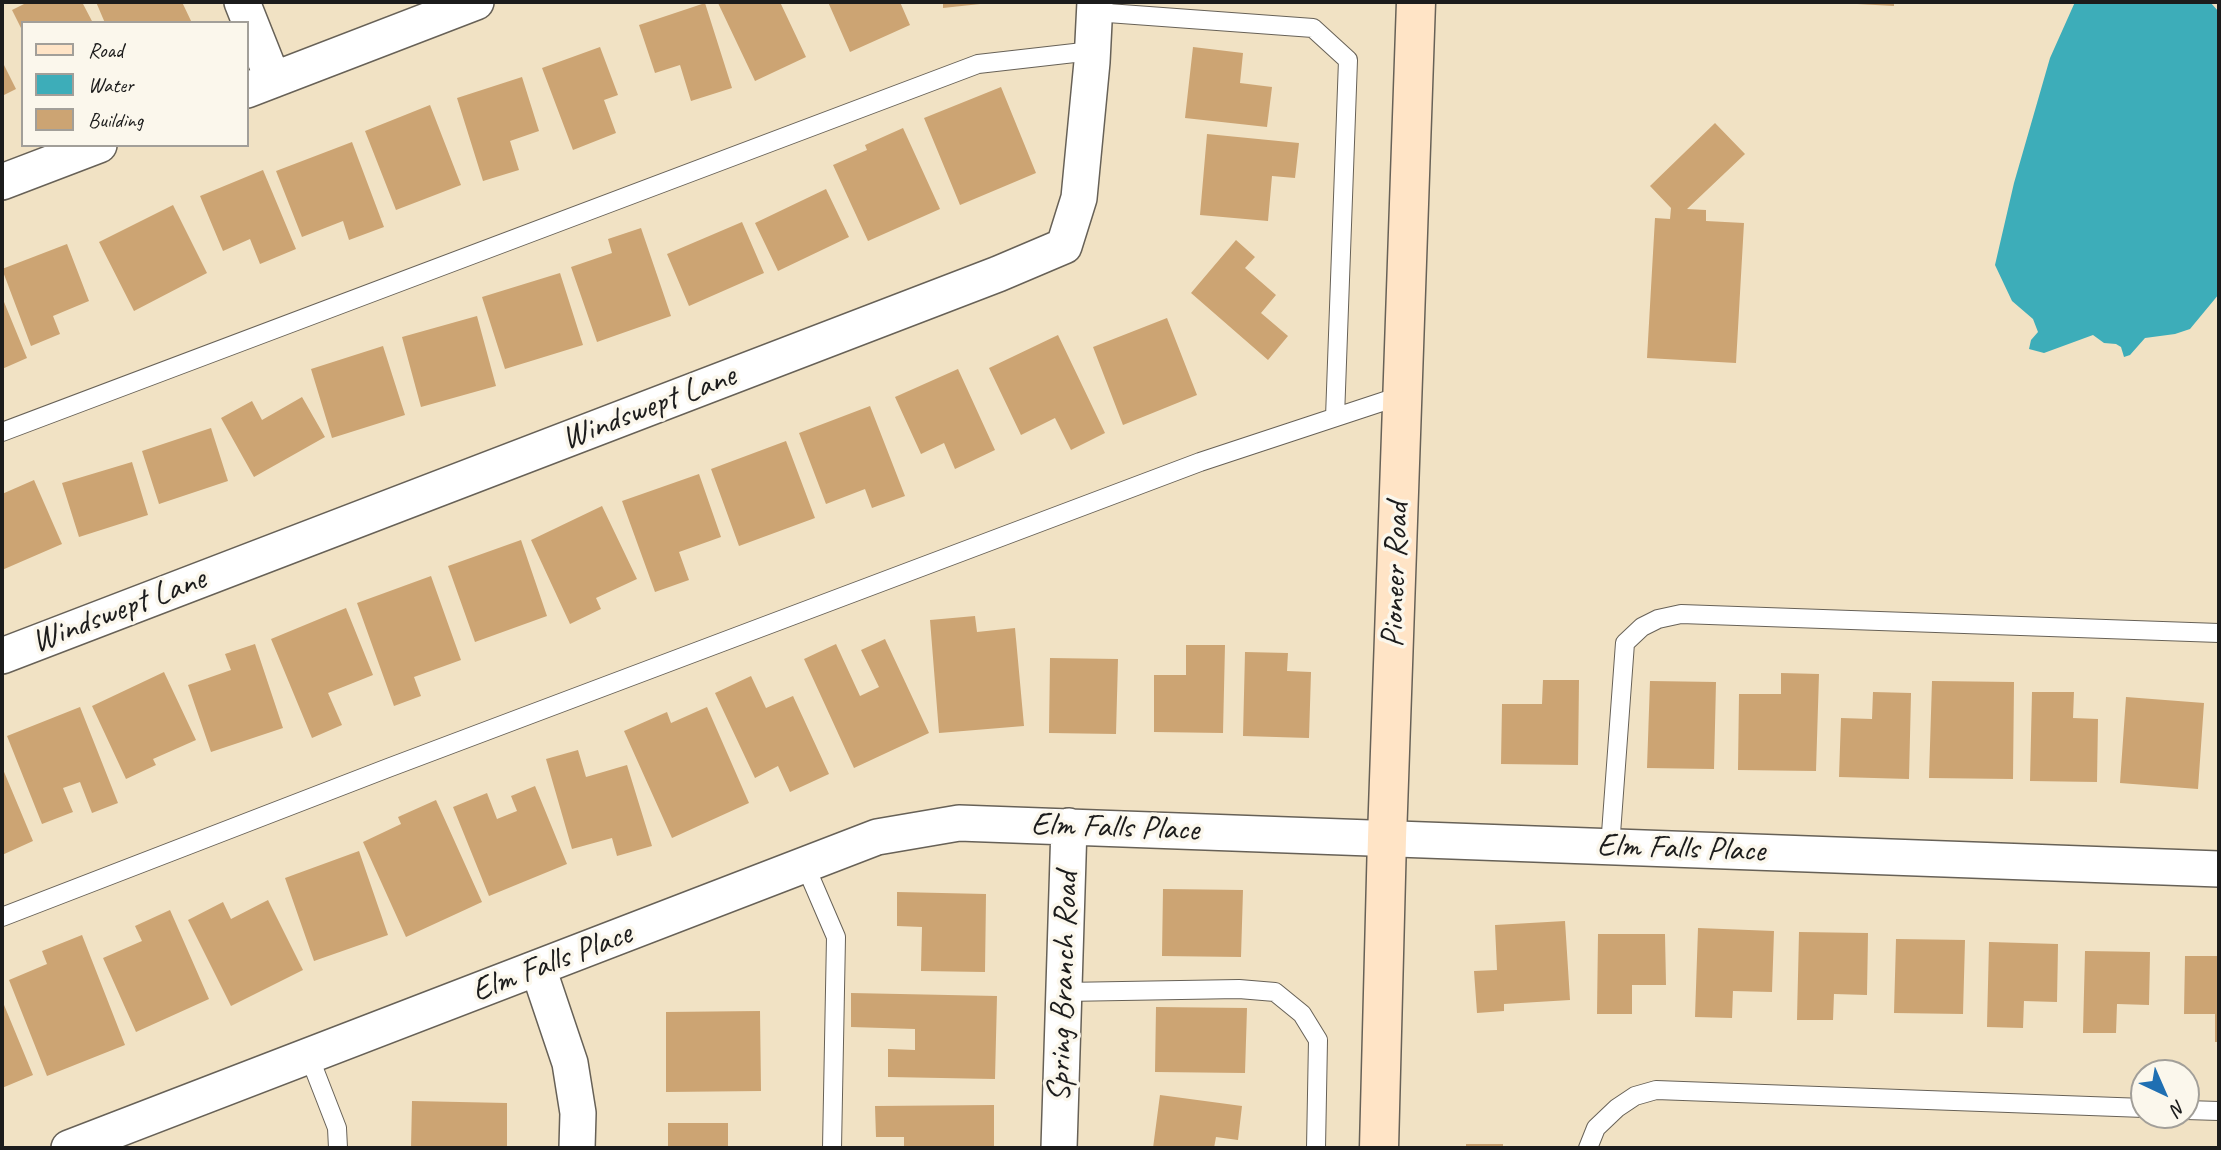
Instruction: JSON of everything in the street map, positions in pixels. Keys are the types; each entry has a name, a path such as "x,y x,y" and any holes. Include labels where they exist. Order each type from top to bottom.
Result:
{"main road":[{"name":"Pioneer Road","path":"1379,1148 1416,2"}],"street":[{"path":"242,2 246,21"},
{"path":"248,30 260,85 476,2"},
{"name":"Windswept Lane","path":"2,656 985,279 1064,246 1079,198 1095,7"},
{"path":"2,181 94,147"},
{"name":"Elm Falls Place","path":"69,1148 877,837 959,823 2219,869"},
{"name":"Spring Branch Road","path":"1059,1148 1069,826"},
{"path":"538,968 570,1063 578,1113 577,1148"}],"lane":[{"path":"1095,7 1312,29 1348,60 1335,417"},
{"path":"2,432 978,64 1092,51"},
{"path":"2,917 388,768 1187,467 1403,395"},
{"path":"1610,847 1625,643 1642,627 1658,620 1681,614 2219,633"},
{"path":"805,865 836,937 832,1148"},
{"path":"1063,992 1239,989 1275,992 1302,1014 1318,1040 1316,1148"},
{"path":"309,1056 337,1128 338,1148"},
{"path":"1588,1148 1596,1128 1617,1108 1635,1096 1656,1090 2130,1107"},
{"path":"2200,1110 2219,1111"}],"water":[{"path":"2075,2 2210,2 2219,12 2219,294 2190,329 2145,338 2130,355 2124,357 2121,347 2104,343 2093,335 2044,353 2029,349 2031,340 2038,332 2033,319 2012,301 1995,265 2014,183 2050,58"}],"building":[{"path":"28,2 82,2 92,21 21,21 21,28 12,10"},
{"path":"96,2 182,2 191,21 104,21"},
{"path":"780,2 806,57 755,81 718,3"},
{"path":"828,2 900,2 910,25 850,52"},
{"path":"943,2 980,2 980,4 943,8"},
{"path":"1894,2 1894,6 1857,4"},
{"path":"705,3 732,88 691,101 680,65 655,73 639,25"},
{"path":"600,47 618,95 604,100 616,133 573,150 542,68"},
{"path":"1193,47 1243,53 1240,83 1272,87 1267,127 1185,118"},
{"path":"2,61 16,89 2,96"},
{"path":"522,77 539,131 510,141 519,170 483,181 457,98"},
{"path":"1001,87 1036,173 960,205 924,118"},
{"path":"430,105 461,185 396,210 365,131"},
{"path":"1715,123 1745,154 1687,209 1706,210 1706,221 1744,223 1736,363 1647,358 1655,218 1670,219 1671,208 1650,186"},
{"path":"903,128 940,209 868,241 833,165 867,150 865,145"},
{"path":"1207,134 1299,143 1295,178 1272,176 1268,221 1200,215"},
{"path":"352,142 384,227 349,240 343,221 302,237 276,171"},
{"path":"263,170 296,249 260,264 250,239 223,251 200,196"},
{"path":"826,189 849,237 778,271 755,223"},
{"path":"173,205 207,273 134,311 99,242"},
{"path":"742,222 764,273 689,306 667,254"},
{"path":"641,228 671,316 597,342 571,267 612,253 608,239"},
{"path":"1236,240 1255,257 1245,268 1276,295 1261,313 1288,336 1268,360 1191,293"},
{"path":"67,244 89,301 53,316 60,334 31,346 2,269"},
{"path":"560,273 583,345 505,369 482,297"},
{"path":"2,297 27,358 2,369"},
{"path":"477,316 496,386 421,407 402,337"},
{"path":"1167,318 1197,395 1123,425 1093,347"},
{"path":"1058,335 1105,433 1071,450 1055,418 1021,435 989,368"},
{"path":"383,346 405,415 332,438 311,369"},
{"path":"958,369 995,450 955,469 944,443 921,454 895,397"},
{"path":"302,397 325,437 254,477 221,418 252,401 262,420"},
{"path":"870,406 905,496 872,508 865,489 826,504 799,433"},
{"path":"211,428 228,481 159,504 142,451"},
{"path":"786,441 815,518 739,546 711,469"},
{"path":"132,462 148,515 79,537 62,483"},
{"path":"699,474 721,537 679,552 689,580 655,592 622,501"},
{"path":"34,480 62,544 2,570 2,494"},
{"path":"602,506 637,579 596,598 601,609 570,624 531,540"},
{"path":"521,540 547,616 475,642 448,566"},
{"path":"431,576 461,660 414,677 421,696 394,706 357,603"},
{"path":"346,608 373,675 328,693 342,725 312,738 271,639"},
{"path":"975,616 977,632 1015,628 1024,726 939,733 930,620"},
{"path":"885,639 929,733 854,768 804,659 836,644 860,696 879,687 861,650"},
{"path":"255,644 283,728 211,752 188,685 231,670 225,654"},
{"path":"1186,645 1225,645 1223,733 1154,732 1154,675 1186,675"},
{"path":"1245,652 1288,653 1287,671 1311,672 1309,738 1243,736"},
{"path":"1050,658 1118,659 1116,734 1049,733"},
{"path":"164,672 196,740 153,759 156,765 126,779 92,706"},
{"path":"1781,673 1819,674 1816,771 1738,770 1739,694 1781,694"},
{"path":"751,676 766,708 793,696 829,774 790,792 778,766 755,778 715,693"},
{"path":"1543,680 1579,680 1578,765 1501,764 1502,704 1542,704"},
{"path":"1650,681 1716,682 1714,769 1647,768"},
{"path":"1932,681 2014,682 2013,779 1929,778"},
{"path":"1873,692 1911,693 1909,779 1839,777 1841,718 1872,719"},
{"path":"2032,692 2074,692 2073,718 2098,719 2097,782 2030,781"},
{"path":"2126,697 2204,703 2198,789 2120,783"},
{"path":"80,707 118,803 92,813 80,782 63,788 73,812 42,824 7,736"},
{"path":"707,707 749,803 672,838 624,731 667,712 671,723"},
{"path":"578,750 586,777 627,765 652,846 617,856 612,838 572,849 546,759"},
{"path":"2,767 33,841 2,855"},
{"path":"535,786 567,864 489,896 453,807 487,793 497,819 517,811 511,796"},
{"path":"436,800 482,902 406,937 363,842 401,824 398,817"},
{"path":"359,851 388,935 314,961 285,878"},
{"path":"1163,889 1243,890 1241,957 1162,956"},
{"path":"897,892 986,894 985,972 921,971 922,927 897,926"},
{"path":"268,900 303,970 231,1006 188,920 223,902 231,919"},
{"path":"170,910 209,999 136,1032 103,958 142,941 135,926"},
{"path":"1565,921 1570,1000 1504,1004 1504,1011 1477,1013 1474,971 1497,970 1495,925"},
{"path":"1698,928 1774,931 1772,992 1733,991 1732,1018 1695,1017"},
{"path":"1799,932 1868,933 1867,995 1834,994 1833,1020 1797,1020"},
{"path":"1598,934 1665,934 1666,985 1632,985 1632,1014 1597,1014"},
{"path":"82,935 125,1045 47,1076 9,980 47,964 42,951"},
{"path":"1896,939 1965,940 1963,1014 1894,1013"},
{"path":"1989,942 2058,944 2057,1002 2024,1001 2023,1028 1987,1027"},
{"path":"2085,951 2150,952 2149,1005 2117,1004 2116,1033 2083,1033"},
{"path":"2185,956 2219,956 2219,1042 2215,1042 2215,1014 2184,1014"},
{"path":"851,993 997,996 995,1079 888,1077 888,1049 915,1050 915,1029 851,1027"},
{"path":"2,1000 33,1075 2,1088"},
{"path":"1156,1007 1247,1008 1245,1073 1155,1072"},
{"path":"760,1011 761,1091 666,1092 666,1012"},
{"path":"1160,1095 1242,1106 1238,1140 1216,1137 1214,1148 1153,1148"},
{"path":"412,1101 507,1103 507,1148 411,1148"},
{"path":"994,1105 994,1148 904,1148 904,1137 876,1137 875,1106"},
{"path":"668,1123 728,1123 728,1148 668,1148"},
{"path":"1466,1144 1503,1144 1503,1148 1466,1148"}]}
